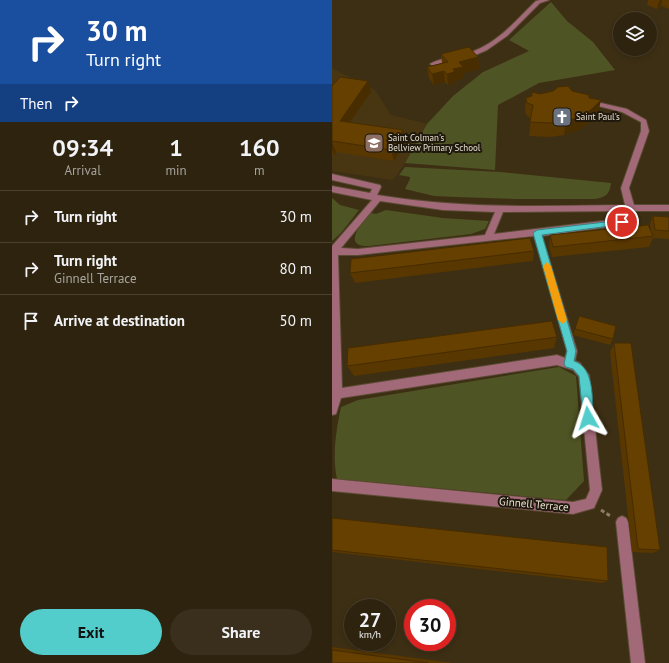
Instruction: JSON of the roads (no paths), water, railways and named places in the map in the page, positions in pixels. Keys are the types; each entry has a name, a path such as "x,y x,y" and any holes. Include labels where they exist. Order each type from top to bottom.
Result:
{"street":[{"path":"434,64 461,58 486,49 501,39 538,2 546,0"},
{"path":"333,251 358,252 537,233 622,222 630,207 625,188 645,131 644,121 637,115 577,100"},
{"path":"332,177 377,186 375,197 333,251 337,394 332,410"},
{"path":"332,189 425,205 500,209 630,207 669,208"},
{"path":"489,237 500,209"},
{"path":"337,394 557,360 569,364 572,351 537,233"},
{"name":"Ginnell Terrace","path":"332,485 573,508 590,504 596,490 584,375 576,366 569,364"},
{"path":"622,522 638,663"}],"place":[{"name":"Saint Paul's","path":"562,117"},
{"name":"Saint Colman's Bellview Primary School","path":"374,143"}]}
